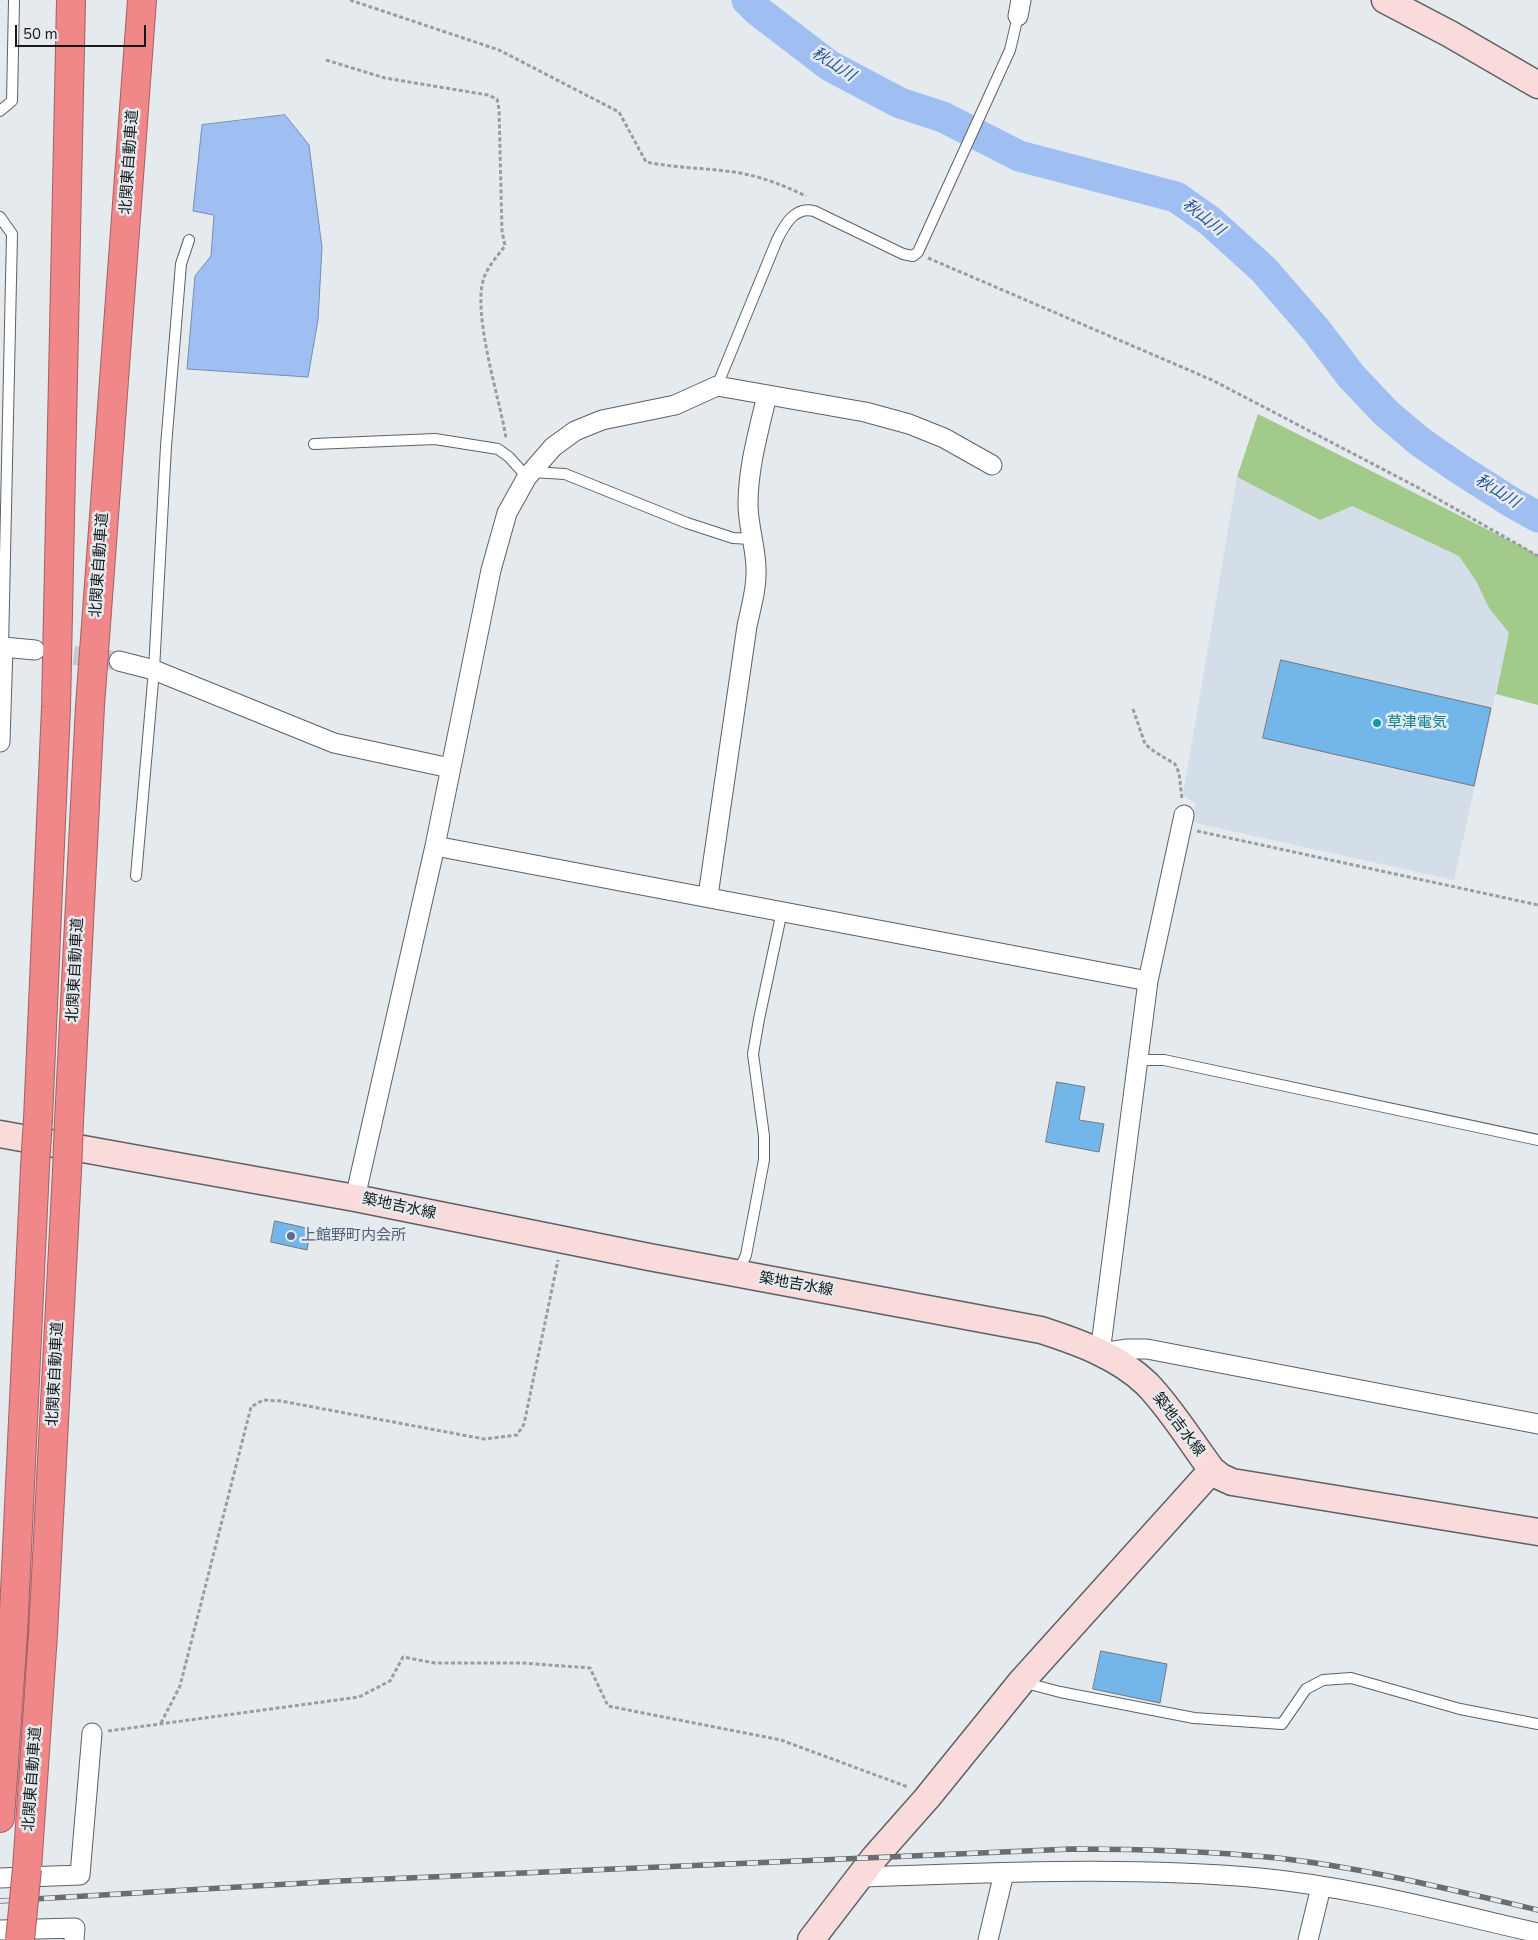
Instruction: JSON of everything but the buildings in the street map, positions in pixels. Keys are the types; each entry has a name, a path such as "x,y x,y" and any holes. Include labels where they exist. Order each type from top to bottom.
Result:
{"highway":[{"name":"北関東自動車道","path":"0,1818 13,1633 56,707 71,0"},
{"name":"北関東自動車道","path":"20,1940 27,1869 44,1615 90,706 142,0"}],"main road":[{"path":"1385,0 1450,34 1538,86"},
{"name":"築地吉水線","path":"0,1134 355,1198 738,1274 1014,1324 1067,1339 1100,1353 1130,1370 1159,1398 1212,1470 1222,1478 1243,1485 1538,1532"},
{"path":"811,1940 860,1877 1021,1682 1212,1470"}],"street":[{"path":"355,1198 435,846 491,570 507,512 529,474 553,447 575,432 602,420 675,405 717,386 865,412 909,424 944,438 992,465"},
{"path":"708,896 755,586 756,568 748,505 750,477 767,395"},
{"path":"0,742 2,660 35,650"},
{"path":"119,661 154,670 334,743 450,768"},
{"path":"1182,821 1148,981 1100,1353 1128,1348 1147,1349 1538,1424"},
{"path":"435,846 708,896 1148,981"},
{"path":"0,1878 80,1875 92,1733"},
{"path":"860,1877 1092,1870 1147,1871 1261,1878 1368,1894 1538,1933"},
{"path":"993,1939 1004,1873"},
{"path":"1308,1940 1321,1887"},
{"path":"0,1930 75,1928 74,1940"}],"lane":[{"path":"0,111 12,101 14,1"},
{"path":"717,386 777,240 784,227 800,210 814,211 903,254 913,256 918,252 1010,50 1020,8"},
{"path":"0,216 12,234 2,660"},
{"path":"136,876 154,670 166,446 181,264 189,240"},
{"path":"314,444 435,439 498,450 529,474 565,474 688,523 733,538 751,539"},
{"path":"738,1274 746,1255 764,1160 764,1136 753,1054 782,911"},
{"path":"1137,1060 1164,1060 1538,1140"},
{"path":"1021,1682 1060,1692 1194,1718 1282,1724 1306,1689 1323,1680 1351,1678 1460,1709 1538,1724"}],"path":[{"path":"350,0 499,50 619,112 646,162 752,176 773,182 809,198"},
{"path":"326,60 385,78 488,95 497,99 499,109 502,231 505,246 485,276 480,305 509,457"},
{"path":"926,258 1212,380 1417,487 1538,556"},
{"path":"1133,709 1145,744 1174,764 1179,773 1182,821 1538,906"},
{"path":"161,1723 180,1686 251,1407 263,1400 281,1401 484,1439 517,1435 524,1424 562,1240"},
{"path":"92,1733 359,1697 390,1681 403,1657 435,1663 523,1663 590,1668 608,1706 781,1740 912,1788 926,1798"}],"shaded area":[{"name":"草津電気","path":"1237,477 1320,520 1351,506 1459,556 1476,581 1489,608 1509,633 1454,880 1191,822 1196,804 1183,795"}],"green space":[{"path":"1258,414 1538,555 1538,705 1496,694 1509,633 1489,608 1476,581 1459,556 1352,506 1320,520 1237,477"}],"water":[{"path":"285,115 309,145 322,248 318,320 308,377 187,369 195,276 211,256 214,215 193,211 202,125"}],"waterway":[{"name":"秋山川","path":"747,0 758,11 830,66 900,103 943,117 1019,156 1176,197 1210,221 1264,270 1316,330 1351,376 1386,413 1419,441 1458,468 1538,517"}],"tunnel":[{"path":"46,652 119,661"}],"railway":[{"path":"0,1901 340,1881 1097,1849 1226,1854 1311,1862 1409,1880 1538,1910"}],"place":[{"name":"草津電気","path":"1377,723"},
{"name":"上館野町内会所","path":"291,1236"}]}
